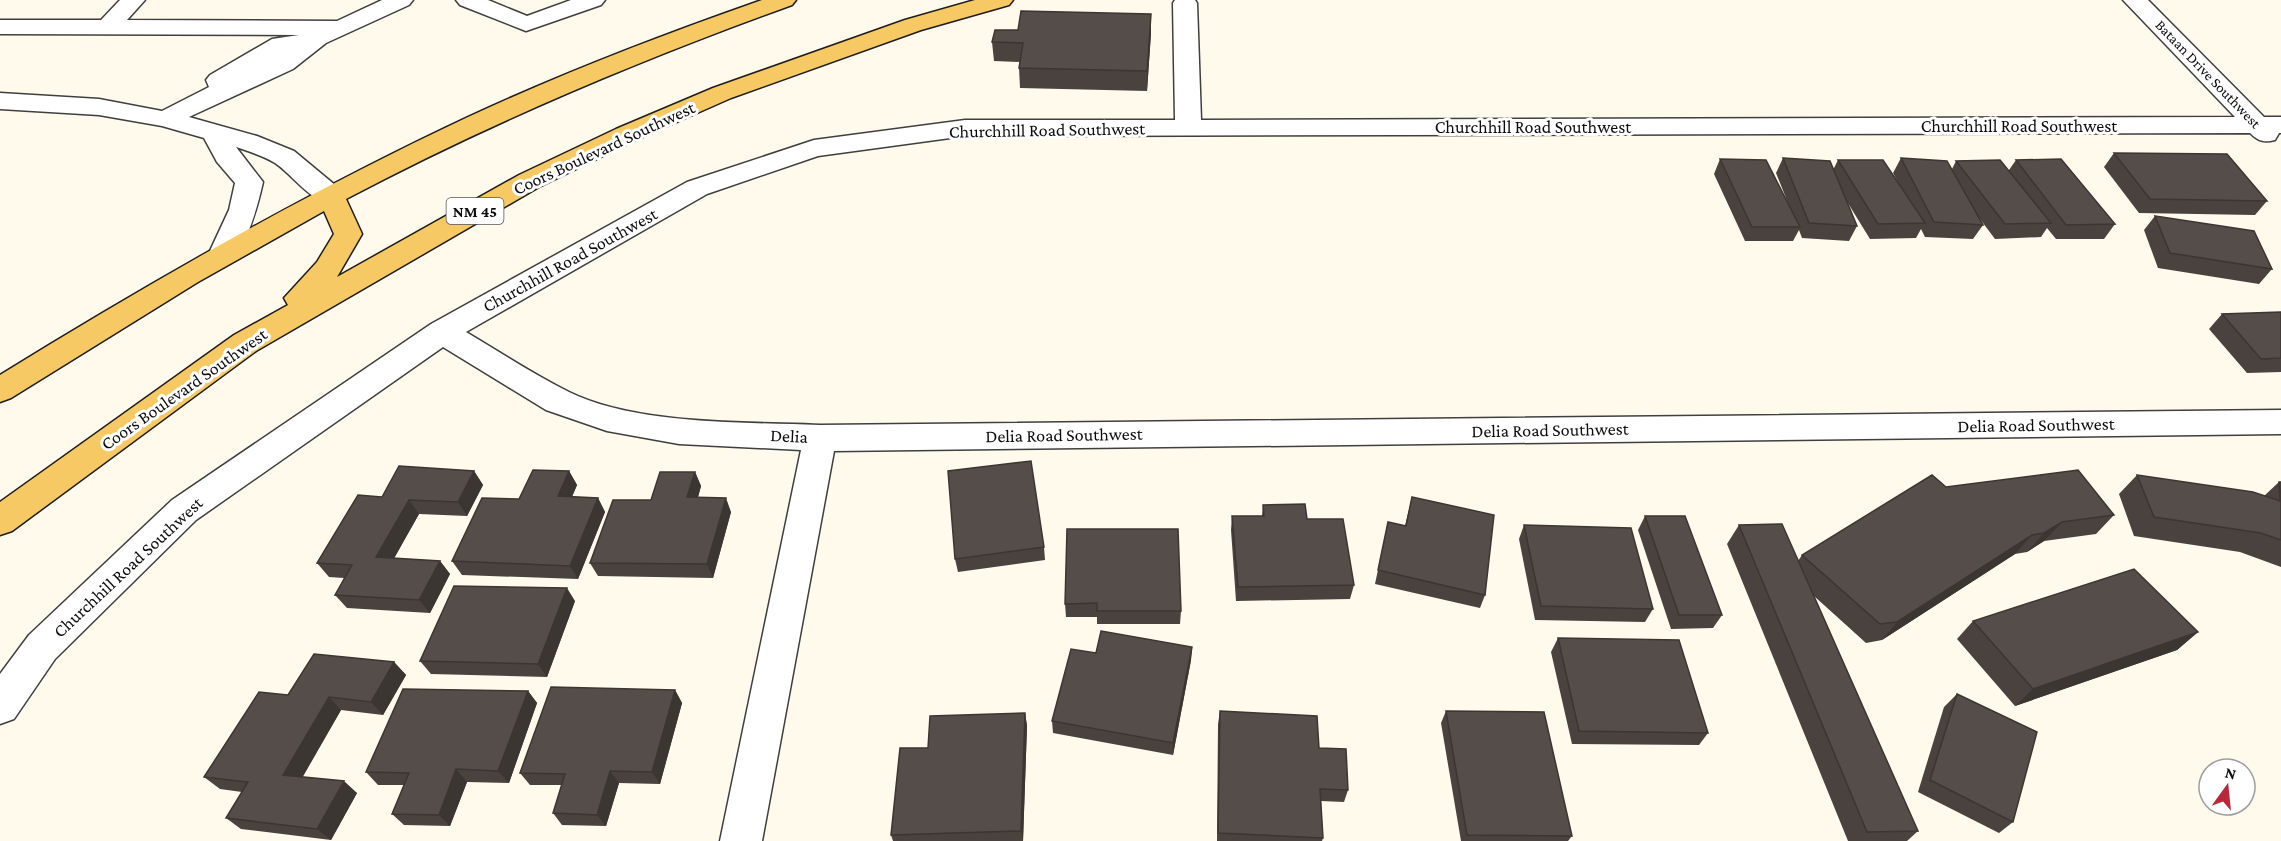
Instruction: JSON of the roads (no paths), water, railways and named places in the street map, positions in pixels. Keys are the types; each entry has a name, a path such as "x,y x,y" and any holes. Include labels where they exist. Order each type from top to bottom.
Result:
{"main road":[{"path":"0,390 85,335 224,253 392,163 548,91 656,47 784,0"},
{"name":"Coors Boulevard Southwest","path":"0,520 245,343 529,181 625,135 722,93 913,25 1001,0"},
{"path":"245,343 315,286 334,261 348,234 331,196"}],"street":[{"path":"107,28 133,0"},
{"path":"165,119 223,90 235,87 284,64 315,41 401,0"},
{"path":"468,0 526,24 593,0"},
{"name":"Bataan Drive Southwest","path":"2135,0 2269,125 2281,148"},
{"path":"1185,3 1188,128"},
{"path":"0,27 342,27"},
{"path":"223,90 219,81 281,44 315,41"},
{"path":"0,101 99,107 165,119 248,142 284,157 331,196"},
{"name":"Churchhill Road Southwest","path":"0,706 42,647 184,510 442,332 697,188 813,148 965,128 2269,125"},
{"path":"216,135 227,156 249,182 243,210 224,253"},
{"name":"Delia","path":"442,332 558,401 607,419 679,430 820,438 741,841"},
{"name":"Delia Road Southwest","path":"820,438 2281,422"}]}
